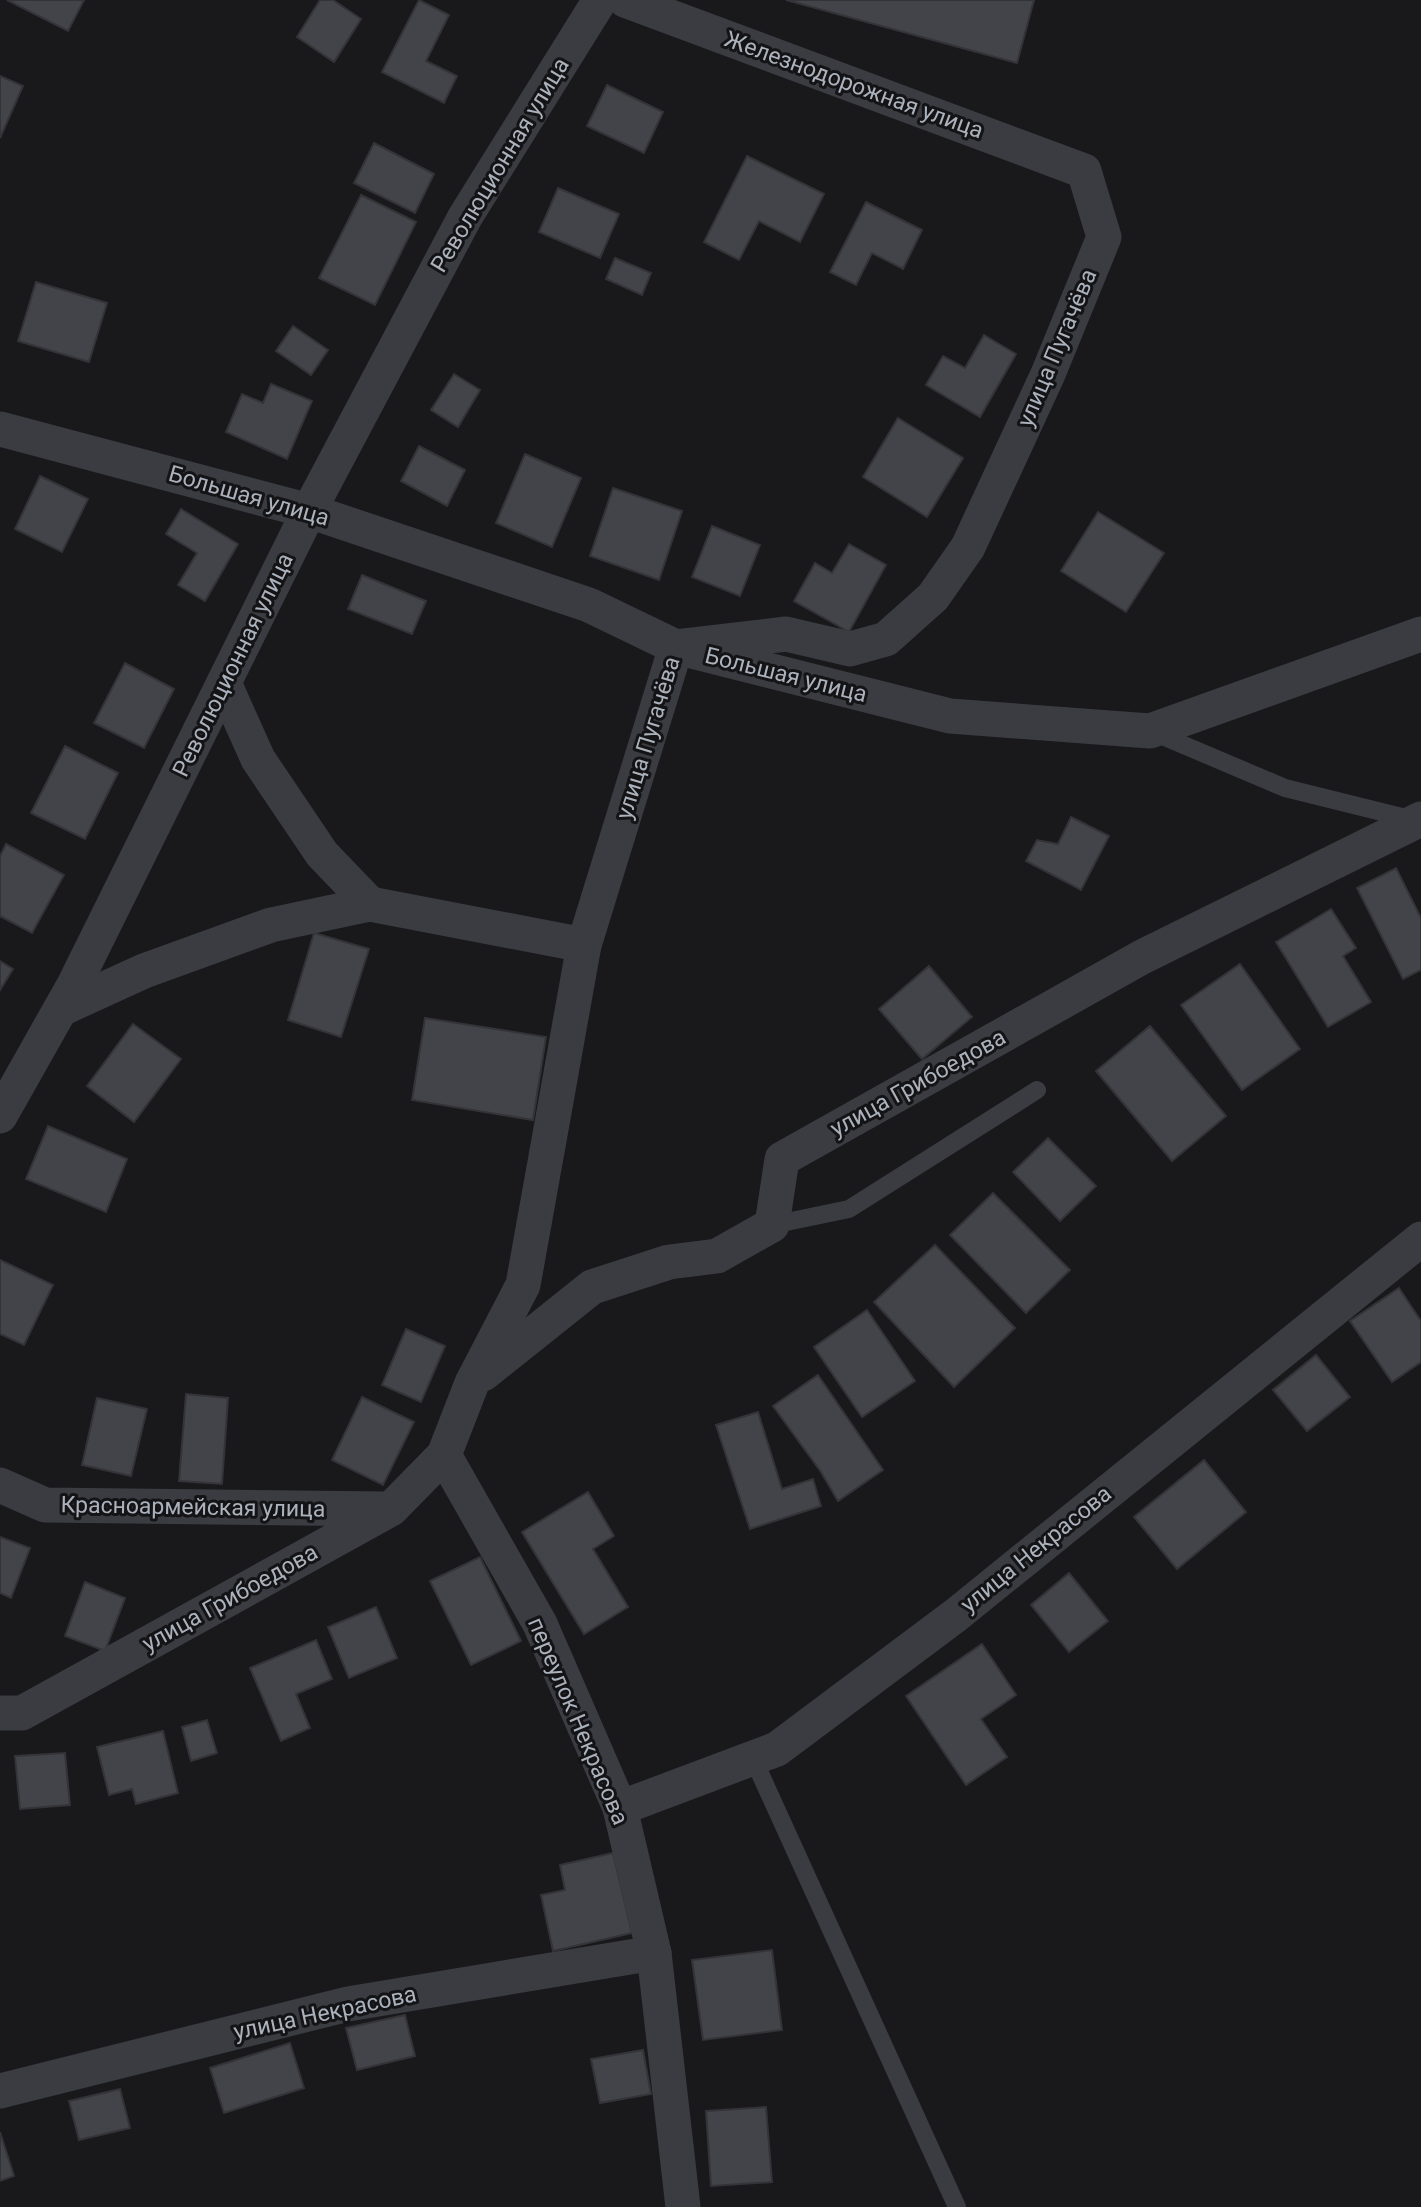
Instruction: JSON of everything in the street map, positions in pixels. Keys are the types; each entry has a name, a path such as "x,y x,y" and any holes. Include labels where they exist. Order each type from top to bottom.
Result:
{"street":[{"name":"Революционная улица","path":"0,1116 61,1009 309,511 466,218 600,0"},
{"name":"Железнодорожная улица","path":"625,0 1084,170"},
{"name":"улица Пугачёва","path":"472,1383 523,1285 584,945 676,646 786,634 850,649 886,639 933,597 968,547 1048,374 1104,237 1084,170"},
{"name":"Большая улица","path":"0,429 309,511 589,606 676,646 950,716 1150,731 1421,634"},
{"path":"224,683 258,760 322,854 370,904"},
{"name":"улица Грибоедова","path":"772,1225 782,1159 1142,957 1419,820"},
{"path":"61,1009 144,971 271,925 370,904 584,945"},
{"path":"444,1455 472,1383 592,1287 669,1262 717,1256 772,1225"},
{"name":"улица Некрасова","path":"620,1808 777,1749 956,1615 1421,1239"},
{"name":"улица Грибоедова","path":"0,1713 22,1713 391,1509 444,1455"},
{"name":"переулок Некрасова","path":"444,1455 540,1624 620,1808 654,1953 684,2207"},
{"name":"Красноармейская улица","path":"0,1485 45,1505 391,1509"},
{"name":"улица Некрасова","path":"0,2091 348,2004 654,1953"}],"lane":[{"path":"1150,731 1285,788 1419,820"},
{"path":"772,1225 849,1209 1037,1090"},
{"path":"753,1758 957,2207"}],"building":[{"path":"7,0 84,0 68,31"},
{"path":"320,0 333,0 361,19 334,62 297,37"},
{"path":"419,0 449,15 426,61 457,76 444,103 382,72"},
{"path":"786,0 1034,0 1017,63"},
{"path":"0,76 23,86 0,138"},
{"path":"607,85 663,112 644,153 587,126"},
{"path":"374,143 434,174 415,213 354,183"},
{"path":"747,156 824,194 800,242 759,221 739,260 704,242"},
{"path":"558,188 619,214 600,258 539,232"},
{"path":"361,195 416,222 375,305 319,278"},
{"path":"866,202 922,230 903,269 872,253 856,285 830,272"},
{"path":"615,258 651,273 642,295 606,279"},
{"path":"36,282 107,303 89,362 18,341"},
{"path":"293,326 328,350 311,375 276,351"},
{"path":"984,335 1016,354 980,417 926,385 943,356 965,368"},
{"path":"454,374 480,390 458,427 431,410"},
{"path":"271,384 312,401 287,459 226,432 242,394 263,403"},
{"path":"898,418 963,458 927,517 863,477"},
{"path":"419,446 465,470 447,506 401,481"},
{"path":"525,454 581,478 552,547 496,523"},
{"path":"40,476 88,499 62,552 15,529"},
{"path":"613,488 682,511 659,580 590,556"},
{"path":"181,509 238,544 205,601 178,585 197,553 166,534"},
{"path":"1098,512 1164,553 1126,612 1061,571"},
{"path":"712,526 760,545 740,596 692,577"},
{"path":"849,544 886,565 849,632 794,601 815,563 832,573"},
{"path":"362,575 426,601 412,634 348,609"},
{"path":"125,663 174,689 144,748 94,723"},
{"path":"65,746 118,773 85,839 31,813"},
{"path":"1071,817 1109,836 1081,890 1026,861 1037,840 1058,844"},
{"path":"6,844 64,875 32,933 0,916 0,856"},
{"path":"1396,868 1421,918 1421,970 1403,979 1357,888"},
{"path":"1331,909 1356,948 1343,956 1371,1002 1328,1027 1276,942"},
{"path":"314,933 369,949 341,1037 288,1020"},
{"path":"0,961 13,969 0,990"},
{"path":"1240,964 1300,1049 1242,1090 1181,1005"},
{"path":"929,966 972,1017 922,1059 879,1009"},
{"path":"425,1018 546,1037 533,1120 412,1100"},
{"path":"133,1024 181,1059 134,1122 87,1086"},
{"path":"1150,1026 1226,1116 1172,1161 1096,1071"},
{"path":"48,1126 127,1159 106,1212 26,1179"},
{"path":"1048,1138 1096,1186 1060,1221 1013,1172"},
{"path":"993,1193 1070,1270 1026,1313 950,1235"},
{"path":"935,1245 1015,1328 954,1387 874,1302"},
{"path":"0,1260 53,1285 24,1345 0,1334"},
{"path":"1399,1288 1421,1321 1421,1362 1392,1382 1350,1321"},
{"path":"867,1310 915,1381 862,1417 814,1347"},
{"path":"406,1329 445,1346 421,1402 382,1385"},
{"path":"1316,1355 1350,1397 1307,1431 1273,1390"},
{"path":"818,1375 883,1470 838,1501 821,1472 773,1406"},
{"path":"186,1394 228,1398 222,1484 179,1481"},
{"path":"362,1397 414,1422 383,1485 332,1460"},
{"path":"97,1398 147,1409 131,1476 82,1465"},
{"path":"758,1412 782,1489 813,1479 821,1506 750,1529 716,1425"},
{"path":"1204,1460 1246,1512 1177,1569 1134,1517"},
{"path":"588,1492 614,1536 593,1549 628,1607 584,1634 522,1532"},
{"path":"0,1537 30,1548 11,1598 0,1593"},
{"path":"480,1557 521,1641 471,1665 430,1581"},
{"path":"1069,1573 1108,1621 1069,1652 1031,1605"},
{"path":"85,1582 125,1598 105,1651 65,1636"},
{"path":"376,1607 397,1658 349,1678 328,1627"},
{"path":"316,1640 332,1679 296,1694 310,1728 281,1741 250,1668"},
{"path":"982,1644 1016,1695 981,1719 1007,1757 966,1785 906,1696"},
{"path":"207,1720 217,1753 191,1761 182,1727"},
{"path":"163,1731 178,1793 136,1804 132,1789 109,1795 97,1747"},
{"path":"65,1753 70,1805 20,1809 15,1756"},
{"path":"613,1853 632,1933 553,1951 541,1895 565,1890 560,1865"},
{"path":"772,1950 782,2030 703,2040 692,1960"},
{"path":"405,2015 415,2056 357,2070 346,2028"},
{"path":"290,2043 304,2088 224,2113 210,2068"},
{"path":"643,2050 651,2094 600,2103 591,2059"},
{"path":"120,2089 130,2128 79,2140 69,2101"},
{"path":"766,2107 772,2182 711,2186 706,2111"},
{"path":"0,2132 14,2176 0,2181"}]}
